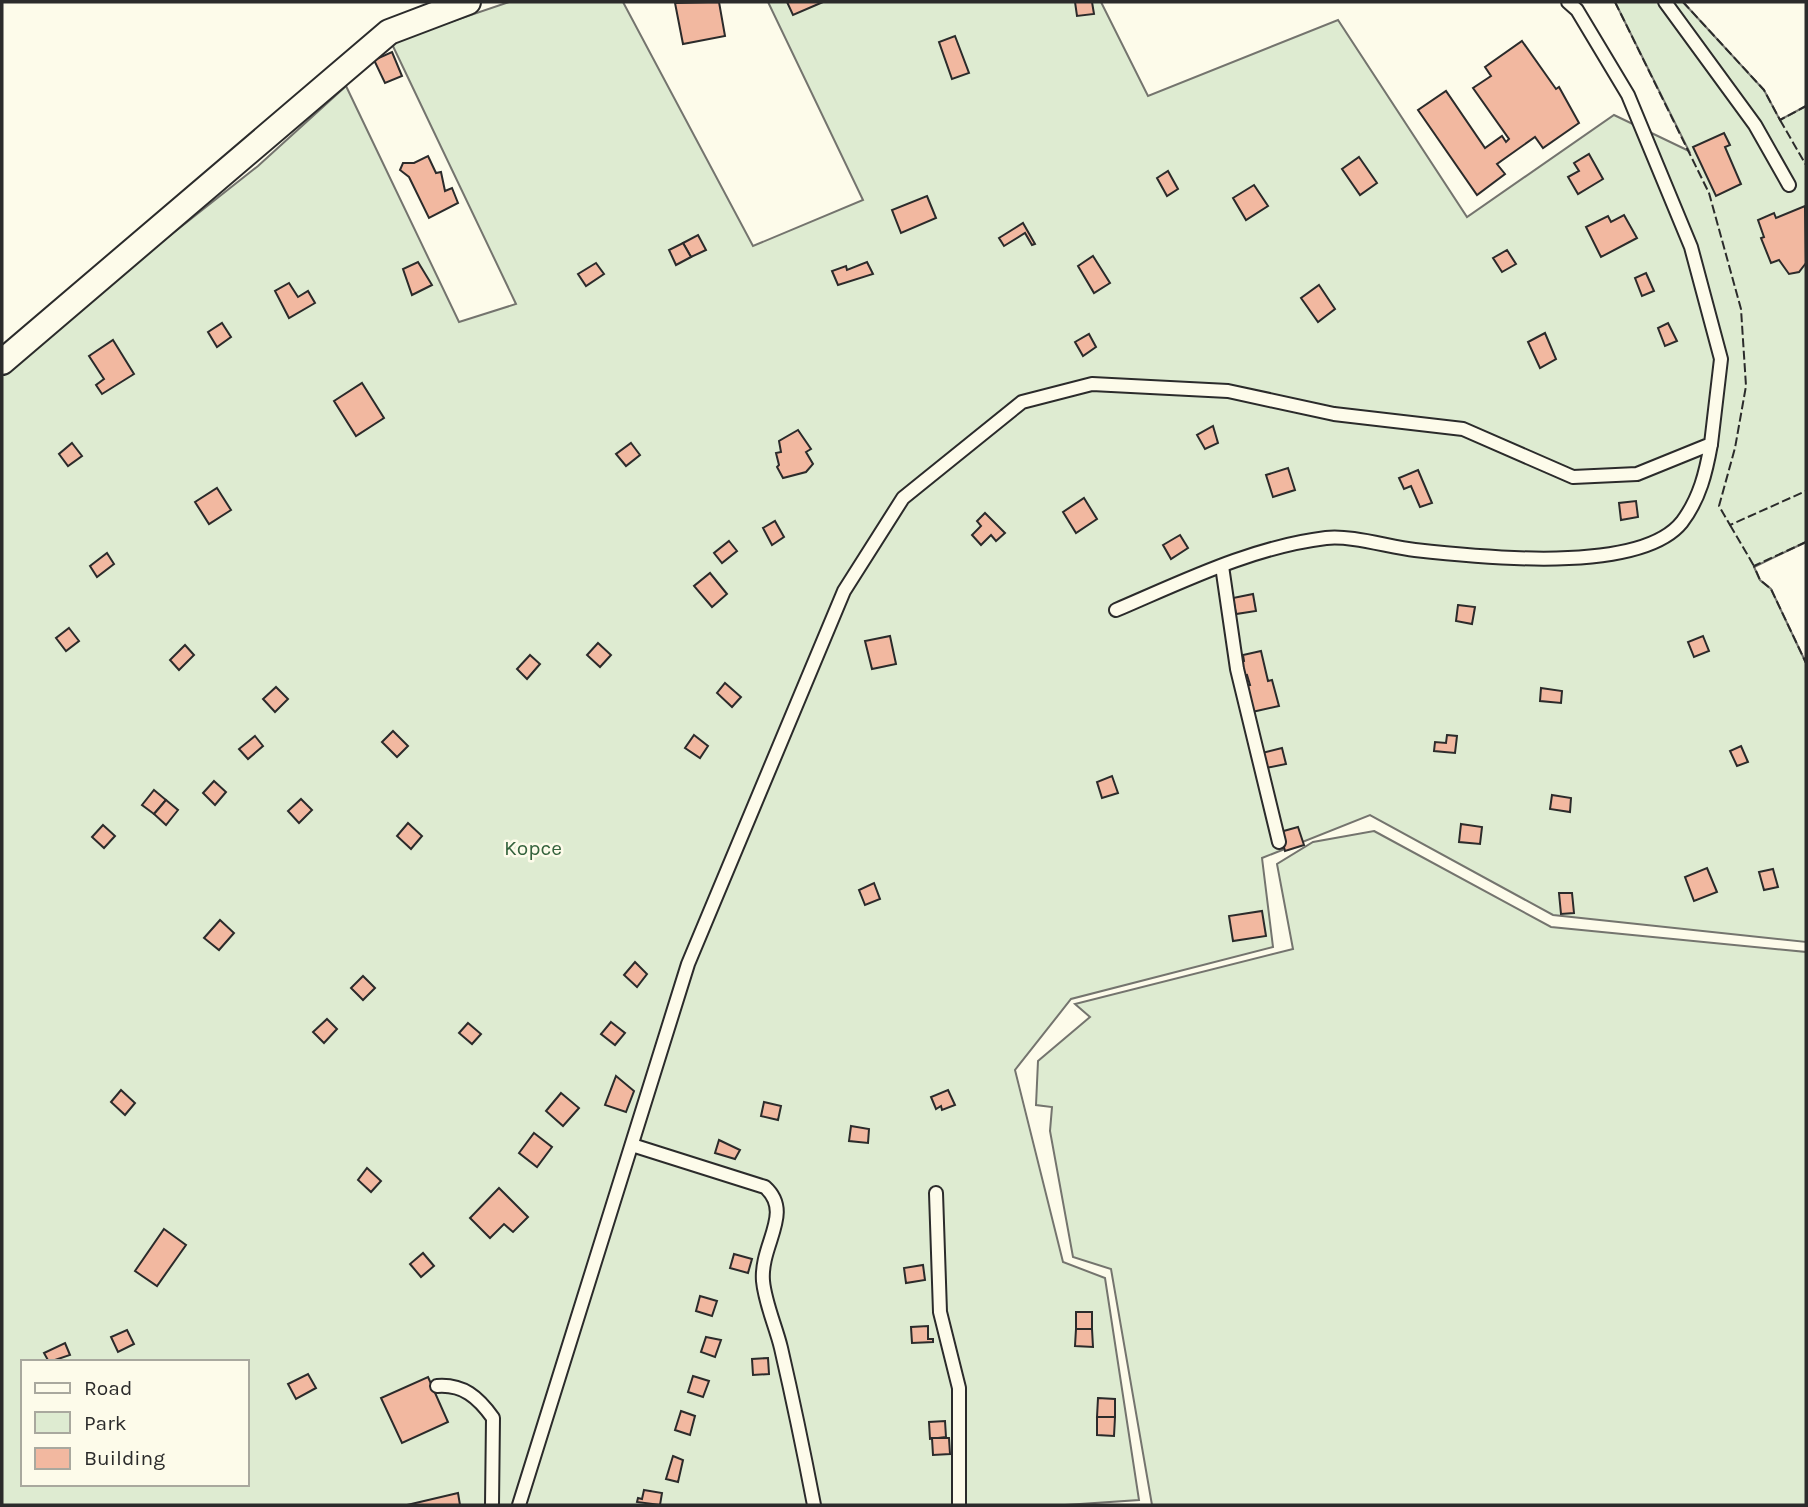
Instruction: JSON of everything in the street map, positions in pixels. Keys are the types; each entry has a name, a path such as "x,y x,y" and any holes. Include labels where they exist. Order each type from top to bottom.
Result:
{"street":[{"path":"2,362 389,32 468,2"}],"lane":[{"path":"1116,610 1250,554 1329,538 1417,550 1557,559 1626,552 1653,544 1681,523 1703,486 1721,359 1691,247 1628,95 1577,10 1568,2"},
{"path":"1665,2 1755,125 1789,185"},
{"path":"519,1505 688,964 844,591 903,498 1021,402 1093,384 1228,391 1334,414 1463,429 1573,477 1637,474 1711,443"},
{"path":"1222,566 1237,669 1279,842"},
{"path":"632,1145 765,1187 776,1197 779,1212 766,1249 763,1283 798,1418 814,1505"},
{"path":"936,1193 940,1312 960,1388 958,1505"},
{"path":"437,1386 454,1385 470,1393 493,1418 492,1505"}],"green space":[{"name":"Kopce","path":"509,2 623,2 753,246 863,200 768,2 1101,2 1148,96 1338,20 1467,217 1614,115 1689,151 1615,2 1683,2 1764,90 1780,120 1806,106 1806,542 1754,567 1760,580 1771,589 1806,663 1806,942 1553,915 1370,815 1262,858 1273,947 1071,999 1015,1070 1063,1262 1105,1278 1139,1500 1065,1505 2,1505 2,368 258,166 346,86 459,322 516,304 391,42"},
{"path":"1374,831 1551,927 1806,952 1806,1505 1152,1505 1111,1269 1073,1257 1050,1131 1052,1107 1036,1105 1038,1061 1090,1017 1075,1004 1293,949 1277,864 1313,842"}],"building":[{"path":"719,2 725,36 683,44 675,3"},
{"path":"787,2 823,2 793,15"},
{"path":"1075,2 1092,2 1094,14 1077,16"},
{"path":"955,36 969,73 952,79 939,42"},
{"path":"1522,41 1556,89 1559,87 1579,123 1543,148 1535,137 1497,164 1505,174 1477,195 1418,110 1446,91 1485,148 1502,136 1506,142 1509,139 1473,88 1491,76 1485,67"},
{"path":"392,52 402,76 385,83 374,60"},
{"path":"1724,133 1730,145 1725,147 1741,184 1716,196 1693,147"},
{"path":"1589,154 1603,179 1578,194 1568,177 1579,171 1574,163"},
{"path":"428,156 436,173 441,172 445,191 452,188 458,203 429,218 409,177 400,170 403,163 414,163"},
{"path":"1359,157 1377,183 1360,195 1342,169"},
{"path":"1168,171 1178,189 1167,196 1157,178"},
{"path":"1254,185 1268,206 1246,220 1233,198"},
{"path":"927,196 936,218 901,233 892,210"},
{"path":"1805,206 1806,263 1799,272 1789,274 1779,260 1771,263 1761,238 1764,237 1758,220 1774,213 1776,218"},
{"path":"1624,215 1637,238 1601,257 1586,227 1608,216 1611,222"},
{"path":"1023,223 1035,244 1032,245 1025,233 1004,246 999,238"},
{"path":"698,235 706,250 691,257 683,243"},
{"path":"683,243 691,257 676,265 669,250"},
{"path":"1507,250 1516,264 1502,272 1493,258"},
{"path":"1093,256 1110,283 1094,293 1078,266"},
{"path":"418,262 432,285 412,295 403,269"},
{"path":"867,262 873,274 838,285 832,271 846,266 847,270"},
{"path":"596,263 604,274 586,286 578,274"},
{"path":"1646,273 1654,291 1642,296 1635,278"},
{"path":"289,283 298,297 308,291 315,303 289,318 275,291"},
{"path":"1319,285 1335,309 1318,322 1301,298"},
{"path":"222,323 231,337 217,347 208,332"},
{"path":"1668,323 1677,341 1665,346 1658,328"},
{"path":"1545,333 1556,359 1540,368 1528,342"},
{"path":"1089,334 1096,347 1083,356 1075,342"},
{"path":"113,340 134,374 102,394 96,385 104,379 89,356"},
{"path":"362,383 384,418 356,436 334,401"},
{"path":"1213,426 1218,443 1205,449 1197,435"},
{"path":"798,430 811,449 806,452 813,464 806,472 783,478 777,467 779,465 776,453 781,452 779,441"},
{"path":"72,443 82,456 68,466 59,454"},
{"path":"631,443 640,455 626,466 616,454"},
{"path":"1288,468 1295,490 1273,497 1266,475"},
{"path":"1418,470 1432,503 1420,507 1411,486 1404,489 1399,478"},
{"path":"217,488 231,510 209,524 195,502"},
{"path":"1084,498 1097,519 1076,533 1063,512"},
{"path":"1636,501 1638,517 1621,520 1619,503"},
{"path":"985,513 1005,533 996,541 991,535 981,545 972,535 981,526 977,521"},
{"path":"775,521 784,537 772,545 763,528"},
{"path":"1180,535 1188,548 1171,559 1163,545"},
{"path":"729,541 737,551 722,563 714,553"},
{"path":"107,553 114,564 97,577 90,566"},
{"path":"710,573 727,594 712,607 694,586"},
{"path":"1253,594 1256,611 1236,614 1233,598"},
{"path":"1458,605 1475,607 1472,624 1456,621"},
{"path":"69,628 79,641 66,651 56,638"},
{"path":"890,636 896,664 872,669 865,641"},
{"path":"1703,636 1709,651 1694,657 1688,642"},
{"path":"598,643 611,655 600,667 587,655"},
{"path":"185,645 194,655 179,670 170,660"},
{"path":"1261,651 1268,681 1272,680 1279,706 1252,712 1245,686 1250,685 1247,675 1242,676 1240,662 1244,661 1243,655"},
{"path":"530,655 540,664 527,679 517,669"},
{"path":"725,683 741,697 732,707 717,693"},
{"path":"276,687 288,699 275,712 263,699"},
{"path":"1541,688 1562,691 1561,703 1540,701"},
{"path":"393,731 408,746 397,757 382,742"},
{"path":"694,735 708,746 700,758 685,748"},
{"path":"1447,735 1457,736 1455,753 1434,751 1435,742 1446,743"},
{"path":"255,736 263,746 248,759 239,749"},
{"path":"1741,746 1748,762 1737,766 1730,751"},
{"path":"1282,748 1286,764 1266,768 1262,753"},
{"path":"1112,776 1118,793 1102,798 1097,782"},
{"path":"214,781 226,792 215,805 203,793"},
{"path":"154,790 166,800 154,814 142,805"},
{"path":"1552,795 1571,798 1570,812 1550,809"},
{"path":"301,799 312,810 299,823 288,811"},
{"path":"166,800 178,810 166,825 154,814"},
{"path":"408,823 422,836 411,849 397,836"},
{"path":"1461,824 1482,827 1480,844 1459,842"},
{"path":"103,825 115,836 104,848 92,837"},
{"path":"1298,827 1304,845 1285,851 1280,832"},
{"path":"1707,868 1717,892 1694,901 1685,877"},
{"path":"1773,869 1778,887 1764,890 1759,872"},
{"path":"874,883 880,899 865,905 859,890"},
{"path":"1559,893 1572,893 1574,913 1561,914"},
{"path":"1262,911 1266,936 1233,941 1229,916"},
{"path":"220,920 234,933 219,950 204,938"},
{"path":"635,962 647,974 637,987 624,975"},
{"path":"363,976 375,988 363,1000 351,988"},
{"path":"327,1019 337,1029 324,1043 313,1032"},
{"path":"611,1022 625,1033 615,1045 601,1034"},
{"path":"468,1023 481,1034 472,1044 459,1033"},
{"path":"616,1076 634,1091 626,1112 605,1105"},
{"path":"121,1090 135,1103 125,1115 111,1102"},
{"path":"948,1090 955,1105 942,1110 941,1106 936,1109 931,1097"},
{"path":"561,1093 579,1108 563,1126 546,1111"},
{"path":"764,1102 781,1106 778,1120 761,1116"},
{"path":"851,1126 869,1129 868,1143 849,1141"},
{"path":"534,1133 552,1147 537,1167 519,1153"},
{"path":"719,1140 740,1150 735,1159 715,1153"},
{"path":"367,1168 381,1181 371,1192 358,1180"},
{"path":"499,1188 528,1217 513,1232 504,1224 490,1238 470,1218"},
{"path":"164,1229 186,1245 157,1286 135,1271"},
{"path":"423,1253 434,1266 421,1277 410,1264"},
{"path":"734,1254 752,1259 748,1273 730,1268"},
{"path":"923,1265 925,1280 906,1283 904,1268"},
{"path":"700,1296 717,1301 712,1316 696,1311"},
{"path":"1076,1312 1092,1312 1092,1329 1076,1329"},
{"path":"928,1326 928,1339 933,1339 933,1342 912,1343 911,1327"},
{"path":"1076,1329 1092,1329 1093,1347 1075,1346"},
{"path":"127,1330 134,1344 118,1352 111,1337"},
{"path":"706,1337 721,1340 715,1357 701,1352"},
{"path":"65,1343 70,1355 48,1360 44,1353"},
{"path":"768,1358 769,1374 753,1375 752,1359"},
{"path":"308,1374 316,1388 296,1399 288,1384"},
{"path":"693,1376 709,1381 703,1397 688,1392"},
{"path":"428,1377 448,1422 402,1443 381,1398"},
{"path":"1098,1398 1115,1399 1115,1417 1097,1417"},
{"path":"681,1411 695,1416 690,1435 675,1430"},
{"path":"1097,1417 1115,1417 1114,1436 1097,1435"},
{"path":"945,1421 946,1437 930,1439 929,1422"},
{"path":"932,1438 949,1438 950,1454 933,1455"},
{"path":"673,1456 683,1460 678,1482 666,1479"},
{"path":"644,1490 662,1493 660,1505 637,1502 638,1498 642,1499"},
{"path":"458,1493 460,1505 407,1505"}],"fence":[{"path":"1615,2 1709,193 1741,309 1746,386 1735,448 1719,506 1730,525 1806,491"},
{"path":"1683,2 1764,90 1780,120 1806,106"},
{"path":"1780,120 1806,165"},
{"path":"1730,525 1754,566"},
{"path":"1806,542 1754,566 1760,580 1771,589 1806,663"}]}
